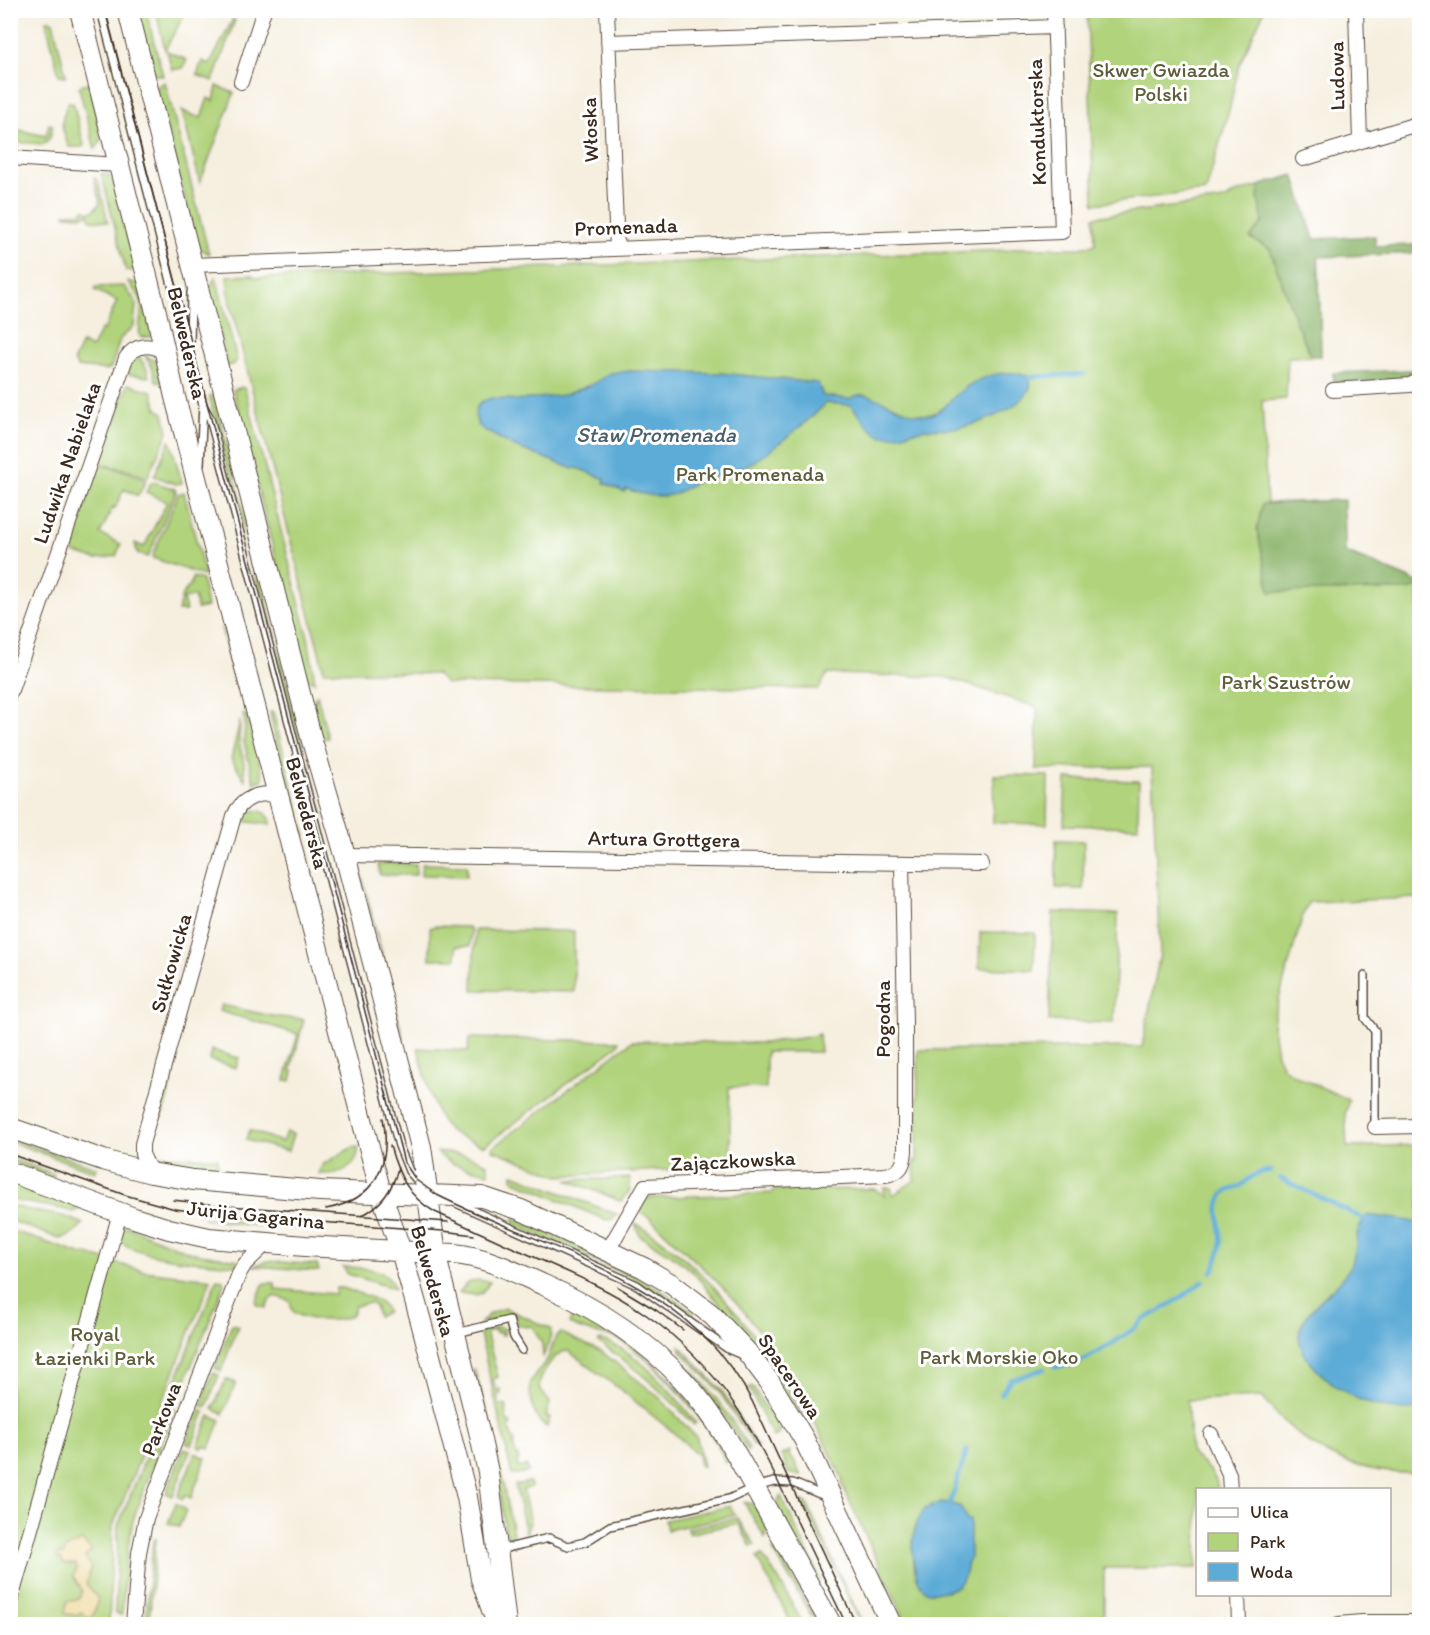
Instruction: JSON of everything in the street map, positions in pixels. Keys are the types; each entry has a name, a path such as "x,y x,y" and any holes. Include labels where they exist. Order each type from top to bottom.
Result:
{"main road":[{"name":"Belwederska","path":"80,10 199,490 278,796 381,1193 401,1251 467,1497 481,1580 497,1624"},
{"name":"Belwederska","path":"128,10 310,732 345,855 421,1147 431,1193 435,1253 484,1450 506,1624"},
{"name":"Jurija Gagarina","path":"10,1128 85,1155 151,1173 193,1180 320,1191 431,1193"},
{"name":"Jurija Gagarina","path":"10,1172 120,1213 189,1234 266,1244 435,1253"},
{"name":"Spacerowa","path":"431,1193 475,1196 521,1210 659,1276 686,1294 725,1328 754,1359 788,1409 891,1624"},
{"path":"435,1253 487,1260 574,1299 629,1332 664,1361 701,1401 731,1444 831,1624"}],"street":[{"path":"241,82 264,10"},
{"name":"Włoska","path":"607,10 617,249"},
{"name":"Konduktorska","path":"1054,10 1062,232"},
{"name":"Ludowa","path":"1356,10 1360,141"},
{"path":"608,42 1055,27"},
{"path":"1303,159 1419,123"},
{"path":"10,158 119,165"},
{"name":"Promenada","path":"192,265 1062,232"},
{"name":"Ludwika Nabielaka","path":"10,693 119,375 128,355 139,346 155,348 165,353"},
{"path":"1333,390 1410,385 1419,380"},
{"name":"Sułkowicka","path":"151,1173 142,1154 142,1144 234,816 239,807 253,797 266,794 278,796"},
{"name":"Artura Grottgera","path":"345,855 982,864"},
{"name":"Pogodna","path":"897,1173 901,1170 905,1159 902,863"},
{"path":"1375,1127 1419,1126"},
{"name":"Zajączkowska","path":"608,1250 645,1186 897,1173"},
{"path":"10,1603 120,1213"},
{"name":"Parkowa","path":"133,1624 140,1546 151,1503 239,1274 245,1264 266,1244"},
{"path":"1211,1434 1229,1474 1230,1488"},
{"path":"1238,1596 1239,1624"},
{"path":"1339,1624 1419,1622"}],"lane":[{"path":"101,10 203,405 210,418 399,1146 409,1171 431,1193 626,1280 728,1349 754,1359"},
{"path":"190,355 192,265"},
{"path":"199,490 203,405"},
{"path":"1365,976 1365,1018 1374,1030 1375,1127"},
{"path":"454,1334 508,1320 522,1350"},
{"path":"498,1551 549,1538 568,1546 585,1542 610,1526 729,1499 755,1487 774,1482 800,1485 832,1500"}],"green space":[{"path":"136,11 146,11 163,76 153,74"},
{"path":"156,11 186,11 165,50"},
{"name":"Skwer Gwiazda Polski","path":"1087,11 1264,11 1239,66 1206,191 1094,204"},
{"path":"233,19 235,20 213,81 197,75 202,61 210,64"},
{"path":"46,21 53,22 66,76 59,75"},
{"path":"167,51 187,60 183,68 172,70"},
{"path":"165,82 209,254 200,249 197,244 156,87"},
{"path":"89,83 101,134 100,143 95,149 79,88"},
{"path":"217,86 234,93 200,183 182,111 201,118 208,98 214,101"},
{"path":"68,102 73,103 84,145 82,147 69,147 64,134 62,120"},
{"path":"49,124 53,125 50,138 43,144 15,142 18,130 46,136"},
{"path":"101,173 108,174 113,181 135,267 131,271 126,271"},
{"path":"1294,175 1313,239 1318,239 1321,356 1288,357 1286,399 1262,401 1267,503 1344,500 1345,552 1419,583 1420,898 1309,902 1303,915 1274,1016 1273,1027 1277,1055 1283,1067 1292,1074 1349,1100 1345,1112 1347,1147 1419,1145 1419,1473 1372,1469 1351,1464 1331,1455 1294,1431 1262,1397 1187,1400 1191,1452 1215,1478 1218,1488 1196,1488 1196,1568 1104,1568 1104,1624 907,1624 841,1483 843,1480 832,1456 795,1386 767,1342 725,1290 650,1218 638,1210 645,1198 771,1193 776,1190 875,1189 885,1196 884,1188 891,1188 893,1195 915,1180 918,1050 1142,1047 1160,954 1152,767 1036,769 1037,707 945,677 827,674 819,689 446,684 436,674 324,671 229,299 227,276 252,275 256,278 1009,250 1012,248 1082,248 1095,245 1094,217 1224,200 1236,193"},
{"path":"1294,175 1314,239 1375,236 1375,246 1419,245 1419,253 1318,257 1321,356 1311,356 1296,323 1270,249 1250,238 1263,222 1258,199 1259,186"},
{"path":"94,178 98,180 108,222 91,220 89,214 66,215 65,213 82,213 84,209 89,212 93,211 100,203"},
{"path":"216,277 237,360 234,364 227,366 210,293 210,286"},
{"path":"128,282 139,283 152,337 140,337 141,302"},
{"path":"124,286 136,304 134,326 120,339 111,368 106,370 77,367 74,360 82,343 92,348 101,329 104,330 117,301 95,290 96,287"},
{"path":"138,355 149,377 126,374 132,360"},
{"path":"145,356 156,361 162,383 156,381 152,367"},
{"path":"1411,370 1412,380 1334,383 1333,373"},
{"path":"128,384 152,391 157,409 164,413 168,432 147,478 130,470 100,464"},
{"path":"242,387 245,389 308,637 315,682 306,679 233,390"},
{"path":"214,395 303,746 323,814 318,816 209,396"},
{"path":"170,440 182,483 176,484 154,476"},
{"path":"99,465 129,472 146,480 138,496 124,489 100,534 121,544 116,556 96,559 74,553 72,546"},
{"path":"154,482 175,489 176,492 148,557 137,553 135,543 144,547 167,502 146,492"},
{"path":"184,492 204,576 152,557 178,494"},
{"path":"1344,500 1345,552 1419,583 1419,586 1409,590 1270,592 1257,529 1262,504"},
{"path":"193,577 202,580 207,607 197,609 194,596 183,599 186,611 178,611 182,595"},
{"path":"221,628 225,629 237,674 234,679"},
{"path":"317,695 328,738 322,739 312,703"},
{"path":"270,712 273,712 305,836 303,836 288,790"},
{"path":"243,714 247,715 263,777 262,780 254,783 244,742"},
{"path":"240,721 239,742 245,780 231,759"},
{"path":"994,775 1048,776 1047,824 993,823"},
{"path":"1066,779 1139,781 1138,827 1064,825"},
{"path":"250,806 252,811 262,811 266,814 270,824 238,821 245,809"},
{"path":"1056,840 1084,841 1083,889 1056,888"},
{"path":"378,864 416,864 416,875 380,875"},
{"path":"422,864 467,865 467,876 421,875"},
{"path":"361,874 363,881 404,1040 402,1038"},
{"path":"1053,912 1118,914 1114,1023 1049,1021"},
{"path":"434,926 467,927 471,930 470,946 456,946 456,959 430,959 430,928"},
{"path":"475,930 574,931 574,992 473,990"},
{"path":"980,932 1035,933 1034,970 979,968"},
{"path":"221,1005 277,1017 304,1019 291,1070 293,1071 291,1081 285,1080 298,1034 219,1011"},
{"path":"819,1034 820,1052 766,1052 766,1088 729,1087 731,1166 559,1176 493,1150 493,1147 632,1041 765,1043"},
{"path":"469,1038 619,1041 618,1045 484,1146 458,1136 444,1125 434,1105 418,1048 468,1051"},
{"path":"211,1050 239,1058 236,1068 209,1060"},
{"path":"172,1058 177,1060 162,1118 156,1114"},
{"path":"249,1130 282,1142 286,1132 293,1134 288,1151 246,1140"},
{"path":"11,1138 97,1168 95,1172 11,1142"},
{"path":"359,1147 355,1161 346,1170 319,1174 322,1165 351,1148"},
{"path":"437,1152 475,1158 487,1164 489,1173 455,1164"},
{"path":"158,1155 218,1158 218,1167 166,1158"},
{"path":"10,1158 54,1174 53,1178 11,1162"},
{"path":"513,1174 618,1215 610,1220 603,1219 513,1180"},
{"path":"630,1178 630,1190 621,1201 567,1180"},
{"path":"10,1181 83,1207 74,1212 16,1201 11,1198"},
{"path":"11,1205 55,1214 83,1224 73,1234 61,1239 11,1221"},
{"path":"203,1218 307,1225 308,1229 247,1225"},
{"path":"514,1218 629,1272 694,1313 690,1317 631,1277 514,1225"},
{"path":"635,1223 681,1255 722,1295 773,1364 805,1421 759,1351 693,1272 670,1254 640,1236"},
{"path":"126,1226 189,1252 239,1260 236,1265 176,1259 144,1252 119,1241 122,1229"},
{"name":"Royal Łazienki Park","path":"10,1230 83,1255 144,1271 211,1279 113,1526 109,1624 11,1624"},
{"path":"268,1261 317,1265 319,1271 253,1266"},
{"path":"343,1267 366,1268 380,1272 391,1281 395,1289 348,1274"},
{"path":"217,1279 223,1280 224,1285 179,1396 171,1392"},
{"path":"479,1280 490,1282 482,1293 475,1295 459,1293 467,1283"},
{"path":"266,1283 275,1283 275,1289 335,1294 336,1288 342,1288 374,1299 387,1312 378,1317 375,1306 370,1303 355,1306 352,1314 340,1319 321,1320 303,1317 292,1310 290,1301 276,1296 270,1299 266,1308 257,1305 256,1302"},
{"path":"505,1308 551,1329 551,1336 543,1357 542,1344 532,1326 526,1327 518,1324 514,1314 481,1323 489,1314"},
{"path":"572,1317 607,1329 644,1354 677,1387 705,1423 729,1460 725,1463 708,1430 664,1376 617,1339 569,1324"},
{"path":"232,1324 238,1326 221,1371 215,1368"},
{"path":"499,1327 505,1329 504,1335 501,1336 500,1332 496,1333 495,1330 486,1332 498,1377 493,1379 496,1390 500,1389 501,1394 497,1395 500,1406 506,1405 507,1422 510,1422 509,1427 515,1443 513,1444 519,1460 517,1461 518,1468 527,1466 528,1472 512,1475 479,1331"},
{"path":"561,1333 602,1352 660,1398 697,1438 703,1466 700,1466 698,1455 674,1433 568,1351 553,1359 542,1377 539,1388 550,1403 546,1416 550,1417 547,1427 542,1424 533,1408 530,1382 548,1358 556,1336"},
{"path":"600,1340 613,1344 640,1362 666,1386 696,1423 694,1425 649,1380 598,1342"},
{"path":"680,1346 722,1391 757,1446 754,1445 719,1391 681,1351"},
{"path":"671,1355 677,1355 698,1376 741,1435 749,1448 748,1451 704,1389"},
{"path":"474,1368 491,1425 514,1538 509,1537 505,1531 496,1469"},
{"path":"213,1373 219,1375 207,1407 201,1405"},
{"path":"226,1379 236,1383 223,1414 213,1409"},
{"path":"752,1386 781,1433 773,1437 749,1388"},
{"path":"170,1397 177,1400 133,1520 126,1560 122,1615 115,1614 118,1526"},
{"path":"199,1410 205,1412 192,1445 186,1443"},
{"path":"210,1416 221,1420 210,1448 204,1446 202,1448 198,1446"},
{"path":"184,1448 190,1450 173,1496 166,1493"},
{"path":"790,1451 789,1456 794,1460 801,1476 789,1473 781,1455"},
{"path":"195,1453 206,1458 191,1498 185,1495 183,1499 178,1496"},
{"path":"530,1482 531,1487 523,1490 530,1523 526,1533 515,1485"},
{"path":"781,1496 821,1580 817,1581 779,1509 778,1500"},
{"path":"802,1500 807,1504 860,1618 865,1624 861,1624"},
{"path":"744,1502 753,1504 768,1531 765,1538"},
{"path":"176,1503 186,1510 179,1527 168,1523"},
{"path":"730,1506 735,1515 667,1530 665,1520"},
{"path":"737,1518 755,1545 751,1547 738,1523 689,1534 687,1529"},
{"path":"156,1539 149,1624 145,1624 153,1541"},
{"path":"773,1550 779,1552 819,1624 816,1624"},
{"path":"762,1555 779,1580 803,1624 792,1624 757,1558"}],"sand":[{"path":"82,1541 92,1551 85,1557 91,1567 86,1583 98,1599 93,1615 89,1619 82,1612 76,1615 65,1614 67,1601 77,1599 82,1590 73,1576 77,1569 76,1564 64,1564 61,1559 57,1558 58,1554 64,1555 65,1549"}],"water":[{"name":"Staw Promenada","path":"630,371 721,373 818,383 823,396 850,399 858,395 866,395 921,415 939,411 964,388 991,375 1020,374 1029,377 1031,385 1024,397 1016,404 986,420 957,428 925,429 889,436 875,433 850,405 825,403 791,434 751,463 665,496 648,495 626,489 624,492 604,483 605,479 513,446 478,425 475,416 476,408 481,402 491,398 520,400 564,395 593,384 610,373"},
{"path":"1368,1215 1419,1224 1419,1409 1385,1408 1350,1395 1313,1365 1304,1353 1300,1341 1300,1329 1304,1320 1339,1282 1351,1265 1359,1227"},
{"path":"941,1503 960,1506 967,1520 970,1520 970,1558 967,1561 964,1577 956,1587 945,1591 928,1592 922,1587 915,1572 914,1532 925,1508"}],"waterway":[{"path":"1029,377 1084,374"},
{"path":"1212,1272 1221,1246 1218,1214 1223,1195 1227,1191 1240,1187 1255,1175 1271,1171"},
{"path":"1280,1178 1364,1219"},
{"path":"1055,1367 1074,1364 1096,1353 1203,1281"},
{"path":"1001,1394 1010,1380 1044,1369"},
{"path":"950,1503 967,1450"}],"tram line":[{"path":"105,10 404,1162 416,1180 437,1195 613,1274 655,1298 692,1326 725,1360 752,1401 856,1624"},
{"path":"326,1209 357,1198 376,1178 385,1151 383,1118"},
{"path":"390,1146 405,1184 426,1206 520,1251"},
{"path":"10,1154 125,1195 175,1209 222,1215 474,1235"},
{"path":"361,1216 375,1207 385,1196 398,1168"},
{"path":"173,1200 448,1222"},
{"path":"514,1248 581,1278 630,1304 672,1335 695,1356 733,1403 764,1454 846,1624"},
{"path":"618,1287 683,1330"}],"park label":[{"name":"Park Promenada","path":"750,474"},
{"name":"Park Szustrów","path":"1286,682"},
{"name":"Park Morskie Oko","path":"999,1357"}]}
